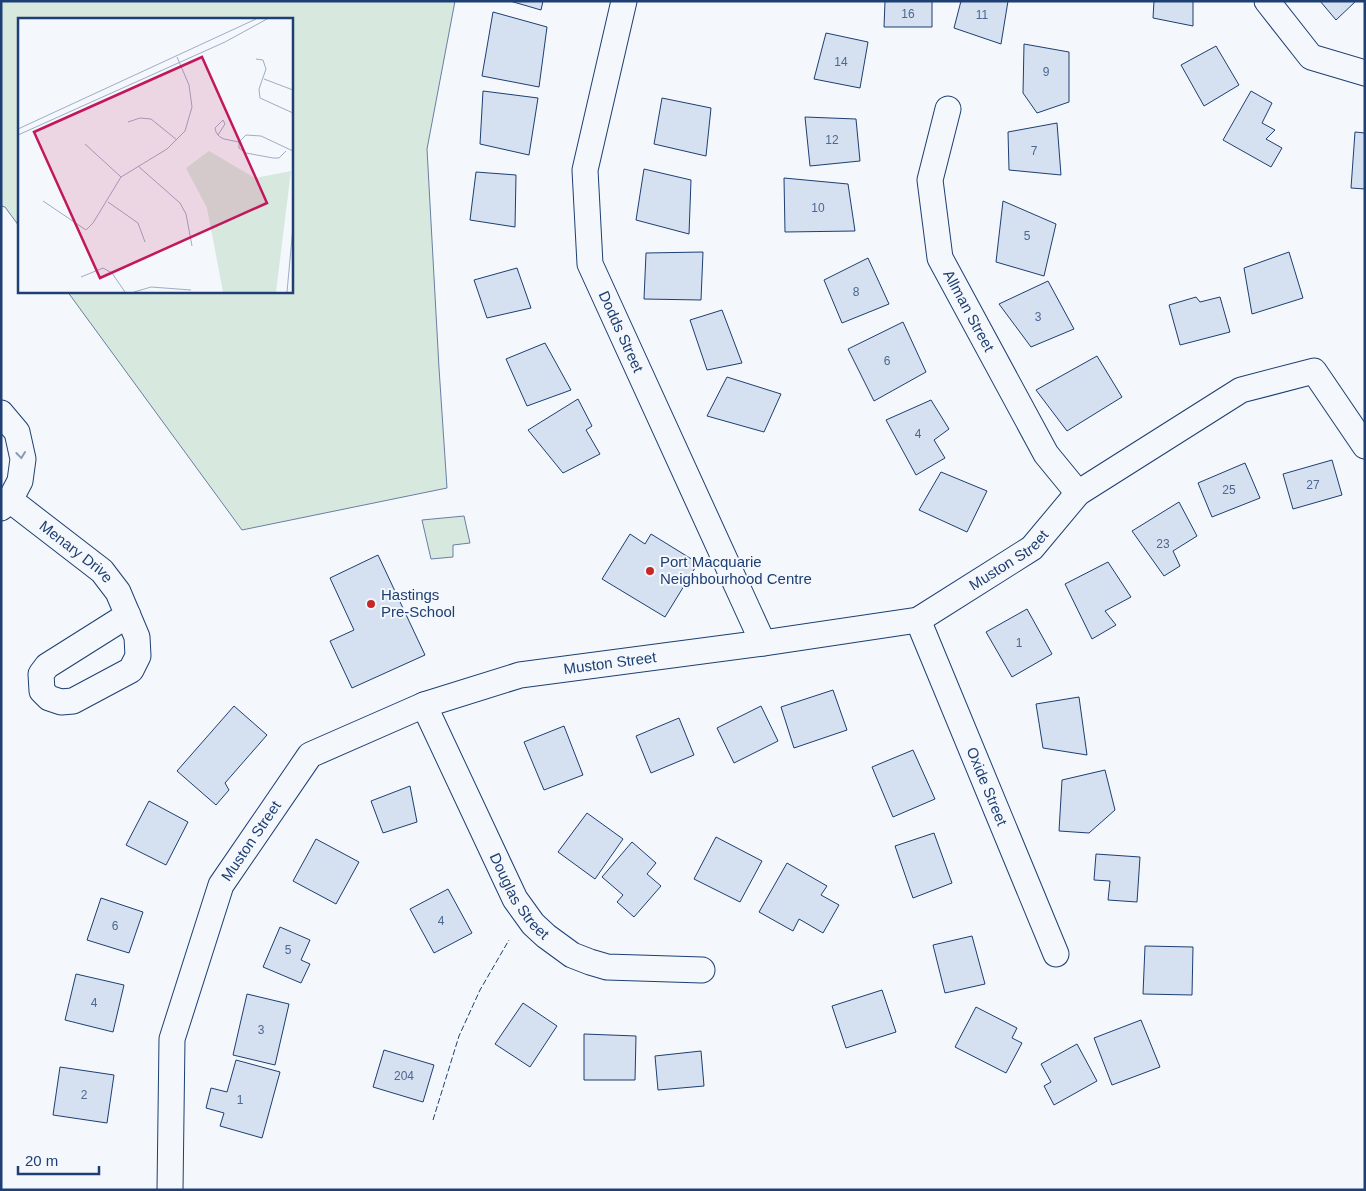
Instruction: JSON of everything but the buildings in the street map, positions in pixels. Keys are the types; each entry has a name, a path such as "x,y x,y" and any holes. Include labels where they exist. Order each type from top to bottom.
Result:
{"street":[{"name":"Dodds Street","path":"624,1 584,170 590,264 763,644"},
{"path":"1267,1 1311,57 1365,73"},
{"name":"Allman Street","path":"948,109 930,180 940,258 1046,454 1078,493"},
{"name":"Muston Street","path":"170,1190 172,1039 221,885 310,755 424,705 520,675 763,644 918,620 1032,548 1078,493 1242,390 1314,371 1365,446"},
{"name":"Menary Drive","path":"1,413 17,432 24,459 20,481 6,504 102,570 118,592 128,615"},
{"name":"Oxide Street","path":"918,620 1056,954"},
{"name":"Douglas Street","path":"424,705 515,899 533,924 572,955 607,967 702,970"}],"shaded area":[{"path":"1,1 455,1 427,149 447,488 242,530 68,292 292,292 292,18 18,18 18,225 5,207 1,206"},
{"path":"464,516 470,543 453,545 453,557 431,559 422,520"}],"fence":[{"path":"433,1120 459,1036 480,990 509,940"}],"place":[{"name":"Port Macquarie Neighbourhood Centre","path":"650,571"},
{"name":"Hastings Pre-School","path":"371,604"}]}
